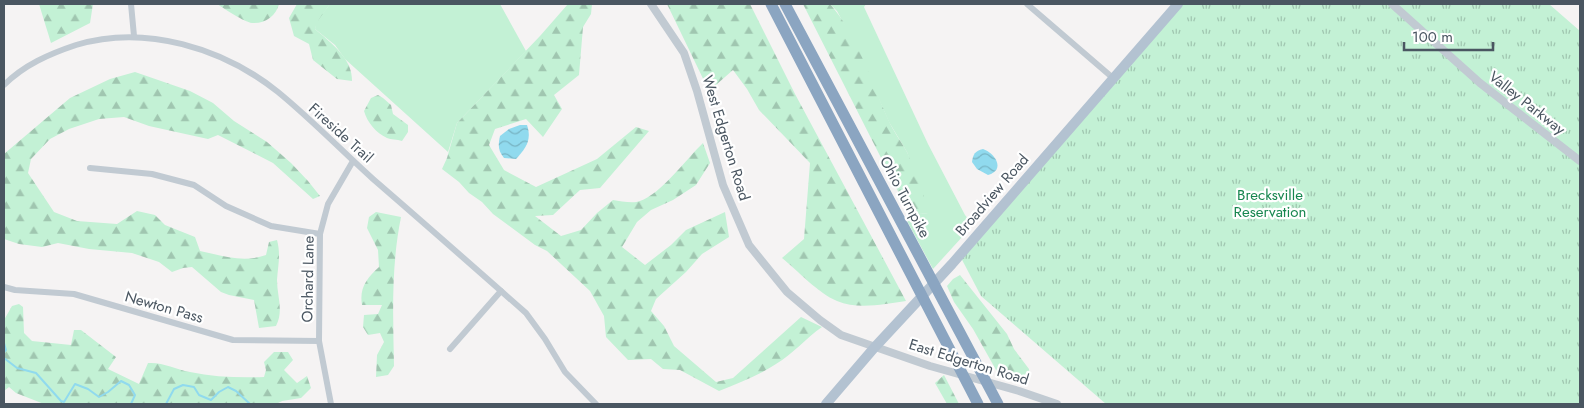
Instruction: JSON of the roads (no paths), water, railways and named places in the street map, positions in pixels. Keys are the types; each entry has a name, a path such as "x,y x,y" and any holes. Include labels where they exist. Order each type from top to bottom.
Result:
{"highway":[{"name":"Ohio Turnpike","path":"771,4 978,404"},
{"name":"Ohio Turnpike","path":"785,4 998,404"}],"main road":[{"name":"Broadview Road","path":"826,404 874,348 952,264 1178,4"}],"street":[{"path":"131,4 134,36"},
{"name":"West Edgerton Road","path":"651,4 684,53 697,90 723,185 749,245 786,292 841,335 874,348"},
{"path":"1027,4 1113,78"},
{"name":"Valley Parkway","path":"1392,4 1480,83 1580,161"},
{"name":"Fireside Trail","path":"4,85 32,63 52,53 93,40 134,36 197,48 238,65 277,92 526,314 545,339 565,372 596,404"},
{"name":"Orchard Lane","path":"331,404 319,341 320,234 328,204 353,161"},
{"path":"90,168 152,174 194,185 226,206 271,226 320,234"},
{"name":"Newton Pass","path":"4,287 15,290 74,294 234,340 319,341"},
{"path":"450,349 500,291"},
{"name":"East Edgerton Road","path":"874,348 1057,404"}],"water":[{"path":"520,125 527,125 529,135 527,144 516,159 504,158 499,148 500,136 509,129"},
{"path":"983,149 991,154 997,162 996,169 988,175 977,169 972,162 975,153"}],"waterway":[{"path":"4,343 6,350 4,352"},
{"path":"4,358 17,368 36,373 61,401 64,402 75,384 88,389 99,397 121,381 129,385 135,395 131,404"},
{"path":"166,404 174,389 183,385 194,387 199,395 211,400 228,387 236,391 250,404"}],"park label":[{"name":"Brecksville Reservation","path":"1270,204"}]}
